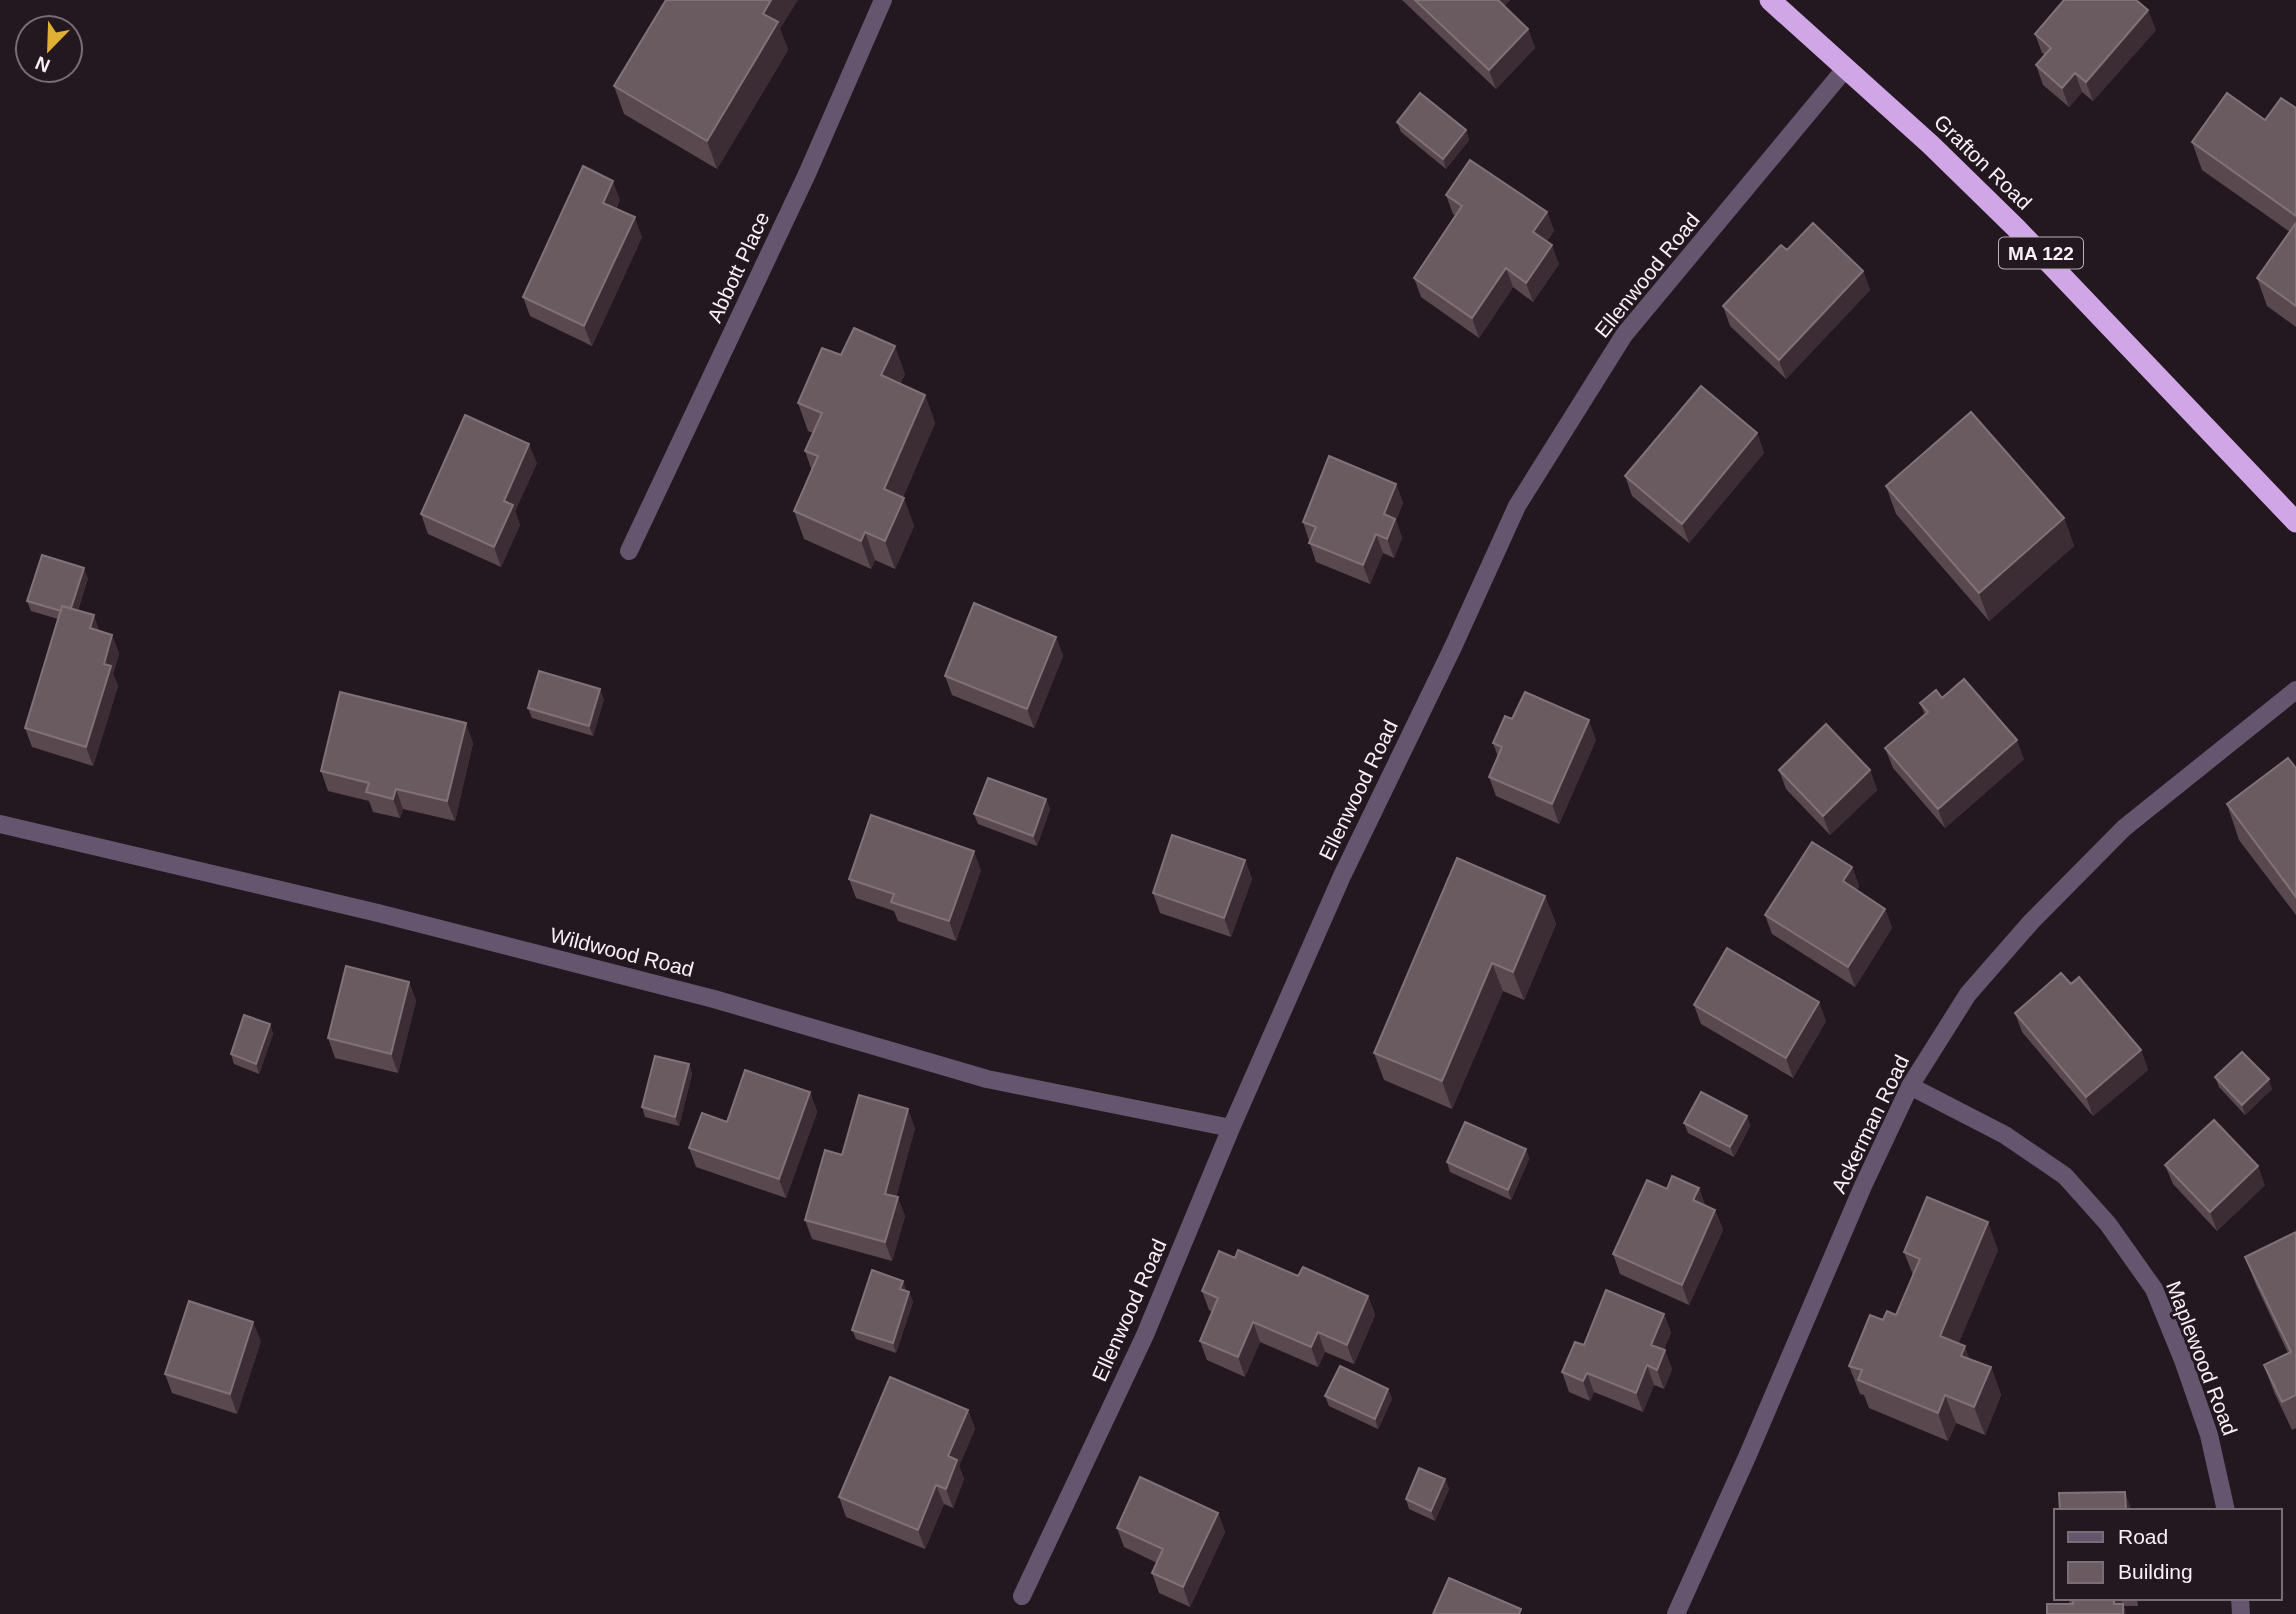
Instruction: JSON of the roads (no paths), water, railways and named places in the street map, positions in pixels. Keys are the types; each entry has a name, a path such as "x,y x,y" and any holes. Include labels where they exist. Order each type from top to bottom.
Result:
{"highway":[{"name":"Grafton Road","path":"1770,0 1931,145 2016,228 2296,522"}],"street":[{"name":"Abbott Place","path":"629,551 807,174 883,0"},
{"name":"Ellenwood Road","path":"1022,1596 1145,1335 1231,1128 1342,876 1517,506 1624,335 1845,69"},
{"name":"Ackerman Road","path":"1676,1614 1747,1457 1863,1186 1910,1086 1968,994 2031,922 2124,828 2296,690"},
{"name":"Wildwood Road","path":"0,824 378,913 701,996 987,1079 1231,1128"},
{"name":"Maplewood Road","path":"1910,1086 2005,1135 2066,1176 2108,1224 2154,1289 2210,1435 2226,1509"}]}
